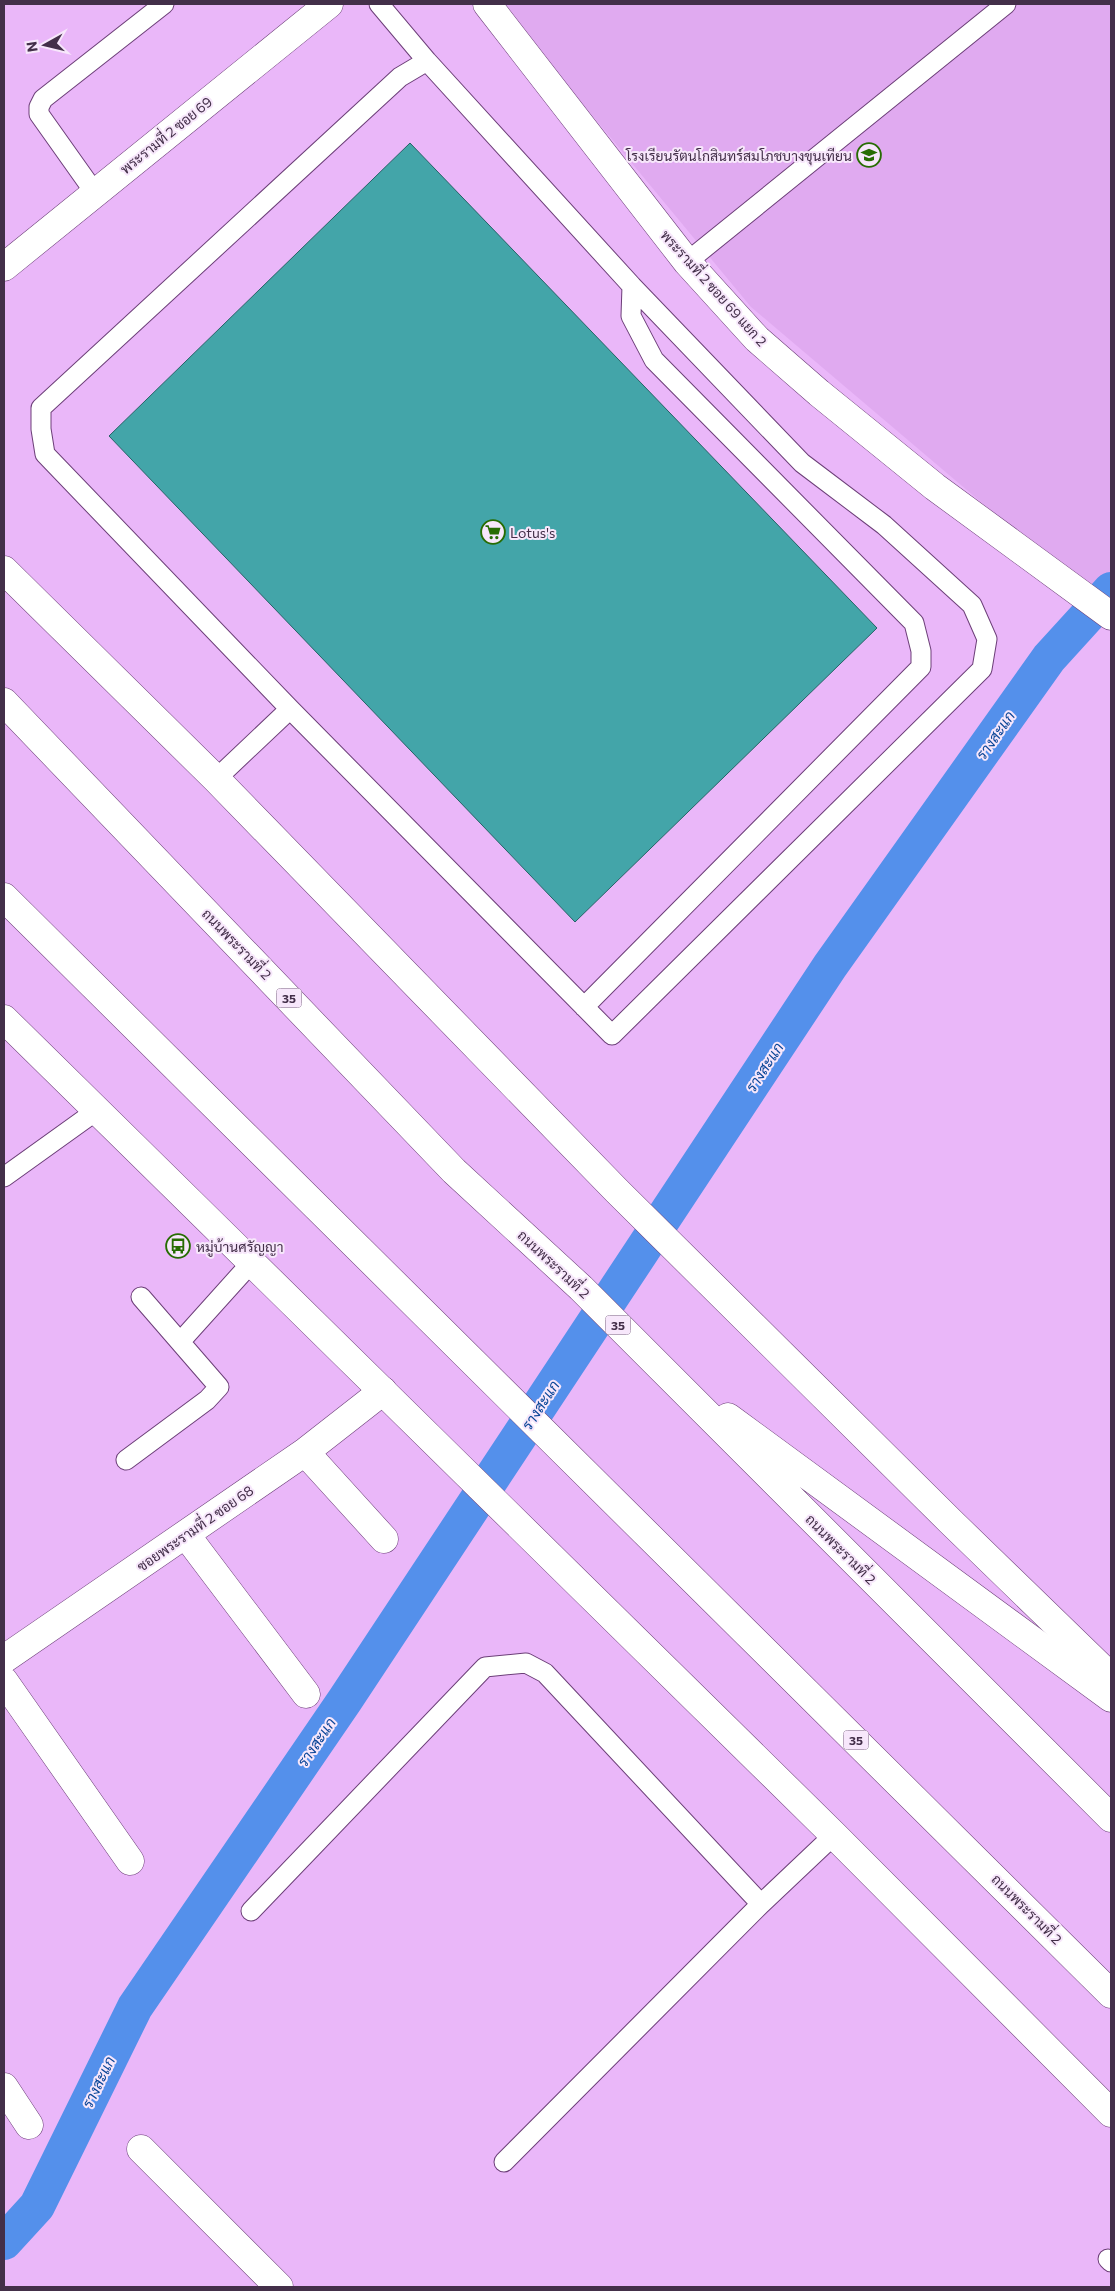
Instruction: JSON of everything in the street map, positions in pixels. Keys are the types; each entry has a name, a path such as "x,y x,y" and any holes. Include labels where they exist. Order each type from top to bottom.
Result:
{"main road":[{"name":"พระรามที่ 2 ซอย 69","path":"4,267 329,4"},
{"name":"พระรามที่ 2 ซอย 69 แยก 2","path":"487,4 687,262 757,339 819,393 935,487 1111,616"},
{"path":"4,570 216,780 616,1191 1111,1677"},
{"name":"ถนนพระรามที่ 2","path":"4,702 454,1171 581,1288 1111,1818"},
{"name":"ถนนพระรามที่ 2","path":"4,897 1111,1994"},
{"path":"4,1019 834,1835 1111,2113"},
{"path":"654,1363 1111,1698"},
{"name":"ซอยพระรามที่ 2 ซอย 68","path":"4,1659 186,1536 305,1452 383,1391"},
{"path":"305,1452 384,1539"},
{"path":"186,1536 306,1694"},
{"path":"4,1681 130,1861"},
{"path":"4,2087 29,2125"},
{"path":"141,2149 279,2287"}],"lane":[{"path":"95,193 39,114 39,107 43,99 164,4"},
{"path":"379,4 427,61 632,286 802,463 884,525 972,604 987,639 982,669 612,1035 290,709 45,454 40,408 400,77 427,61"},
{"path":"687,262 1006,4"},
{"path":"584,1007 921,667 921,652 914,623 654,360 631,316 632,286"},
{"path":"216,780 290,709"},
{"path":"4,1178 96,1111"},
{"path":"180,1342 251,1263"},
{"path":"126,1460 207,1400 219,1387 141,1297"},
{"path":"251,1911 485,1667 526,1663 545,1673 761,1904"},
{"path":"504,2162 761,1904 834,1835"}],"shaded area":[{"name":"โรงเรียนรัตนโกสินทร์สมโภชบางขุนเทียน","path":"500,4 1111,4 1111,589 1100,603 751,307"}],"building":[{"name":"Lotus's","path":"410,143 877,628 575,922 109,436"}],"waterway":[{"name":"รางสะแก","path":"4,2242 37,2206 135,2007 345,1700 830,966 1049,658 1111,590"}],"place":[{"name":"โรงเรียนรัตนโกสินทร์สมโภชบางขุนเทียน","path":"869,155"},
{"name":"Lotus's","path":"493,532"},
{"name":"หมู่บ้านศรัญญา","path":"178,1246"}]}
